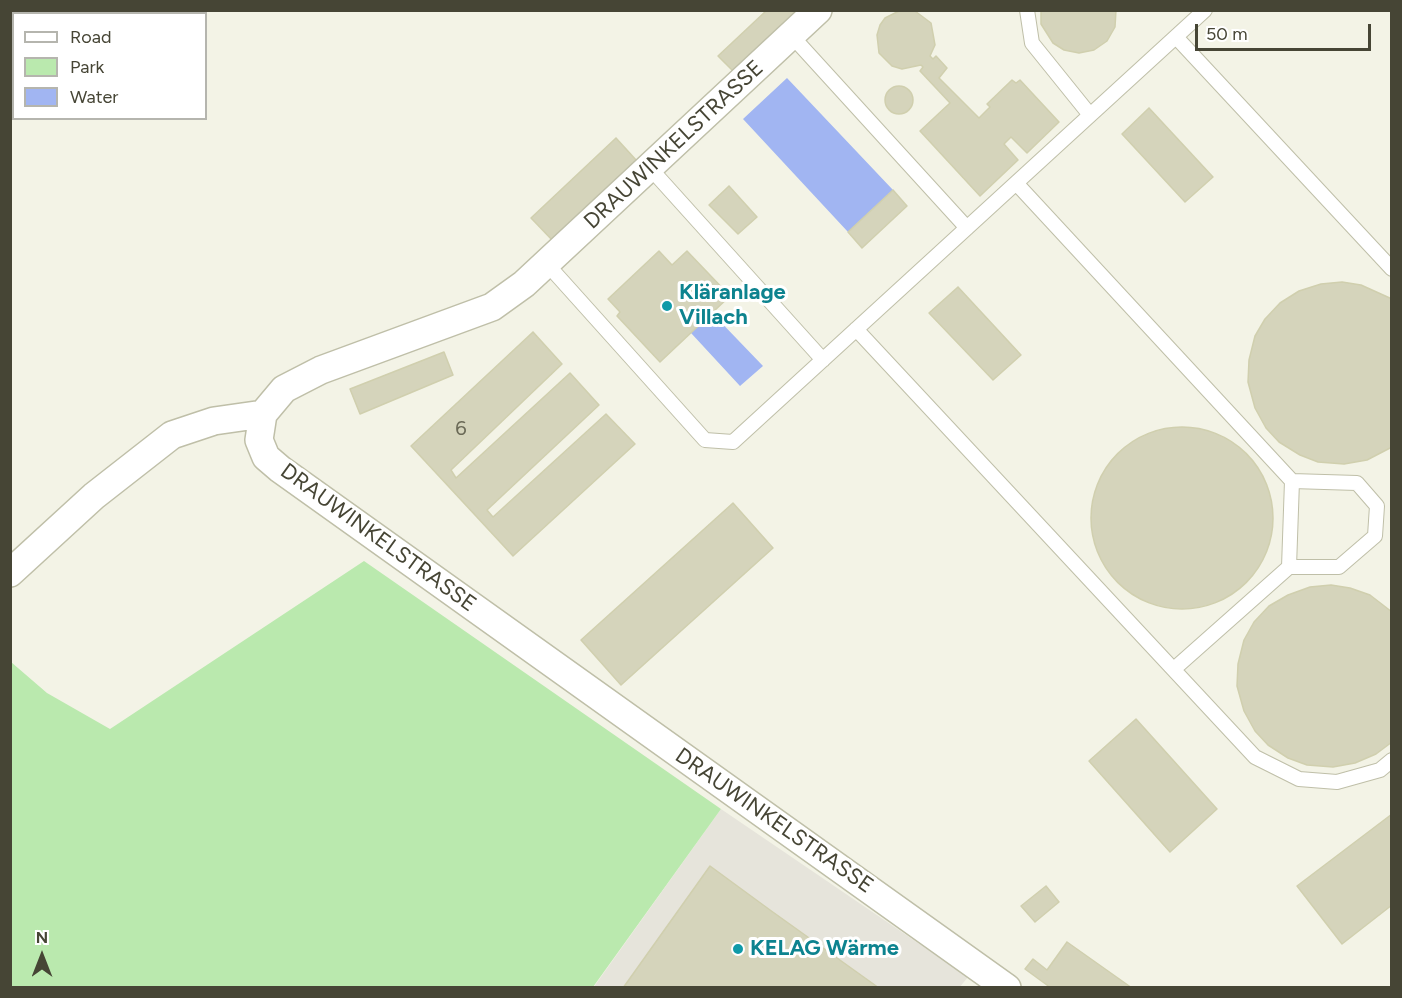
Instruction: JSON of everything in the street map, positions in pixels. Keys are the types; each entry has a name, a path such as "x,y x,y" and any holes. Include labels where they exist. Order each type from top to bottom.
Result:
{"street":[{"name":"DRAUWINKELSTRASSE","path":"818,10 547,264 492,307 321,370 284,389 263,414 259,440 266,457 280,469 1007,987"},
{"path":"10,573 94,496 172,435 214,421 263,414"}],"lane":[{"path":"1027,10 1032,43 1090,115"},
{"path":"547,264 705,440 733,442 1205,10"},
{"path":"791,35 967,228"},
{"path":"1176,37 1392,269"},
{"path":"650,168 823,360"},
{"path":"1016,183 1292,482 1289,567"},
{"path":"856,329 1255,757 1299,779 1337,782 1380,770 1392,760"},
{"path":"1174,669 1289,567 1339,567 1375,536 1377,506 1357,483 1292,482"}],"shaded area":[{"path":"721,809 968,977 959,988 593,988"}],"green space":[{"path":"364,561 721,809 593,987 11,987 11,662 47,693 110,729"}],"water":[{"path":"787,78 893,190 848,232 743,119"},
{"path":"712,313 763,366 740,386 691,333"}],"building":[{"path":"767,10 798,10 733,71 718,56"},
{"path":"901,10 915,11 931,23 935,45 930,56 933,59 936,56 947,68 939,78 979,118 990,107 987,104 1012,80 1016,83 1020,80 1059,122 1027,153 1011,137 1004,144 1018,160 980,196 920,131 950,103 920,71 923,67 921,65 902,69 892,66 879,53 877,35 880,25 885,18"},
{"path":"1041,10 1116,10 1115,27 1107,41 1094,50 1079,53 1064,50 1053,43 1041,24"},
{"path":"899,86 909,90 913,100 909,110 899,114 889,110 885,100 889,90"},
{"path":"1149,108 1213,177 1185,202 1122,134"},
{"path":"616,138 637,161 553,241 531,218"},
{"path":"729,186 757,217 738,234 709,205"},
{"path":"893,190 907,206 862,248 848,232"},
{"name":"Kläranlage Villach","path":"659,251 672,265 687,251 730,296 660,362 617,316 620,312 608,299"},
{"path":"1342,282 1361,285 1392,299 1392,447 1367,460 1344,464 1318,462 1300,455 1279,442 1266,428 1255,408 1248,382 1249,360 1255,336 1265,319 1280,303 1299,291 1321,284"},
{"path":"958,287 1021,355 993,380 929,313"},
{"path":"533,332 562,364 451,470 456,478 570,373 599,405 487,510 493,517 606,414 635,444 513,556 411,446"},
{"path":"444,352 453,375 360,414 350,389"},
{"path":"1182,427 1217,434 1246,454 1266,483 1273,518 1266,553 1246,582 1217,602 1182,609 1147,602 1118,582 1098,553 1091,518 1098,483 1118,454 1147,434"},
{"path":"733,503 773,548 621,685 581,640"},
{"path":"1331,585 1350,588 1370,595 1392,612 1392,742 1376,754 1355,763 1333,767 1307,765 1288,758 1268,745 1255,731 1244,711 1237,686 1238,664 1244,640 1254,622 1269,606 1288,595 1310,587"},
{"path":"1136,719 1217,809 1170,852 1089,761"},
{"path":"1392,814 1392,905 1342,944 1297,886"},
{"name":"KELAG Wärme","path":"710,866 770,910 879,988 623,988"},
{"path":"1046,886 1059,902 1035,922 1021,906"},
{"path":"1067,942 1132,988 1051,988 1025,969 1033,959 1047,970"}],"place":[{"name":"Kläranlage Villach","path":"667,306"},
{"name":"KELAG Wärme","path":"738,949"}]}
